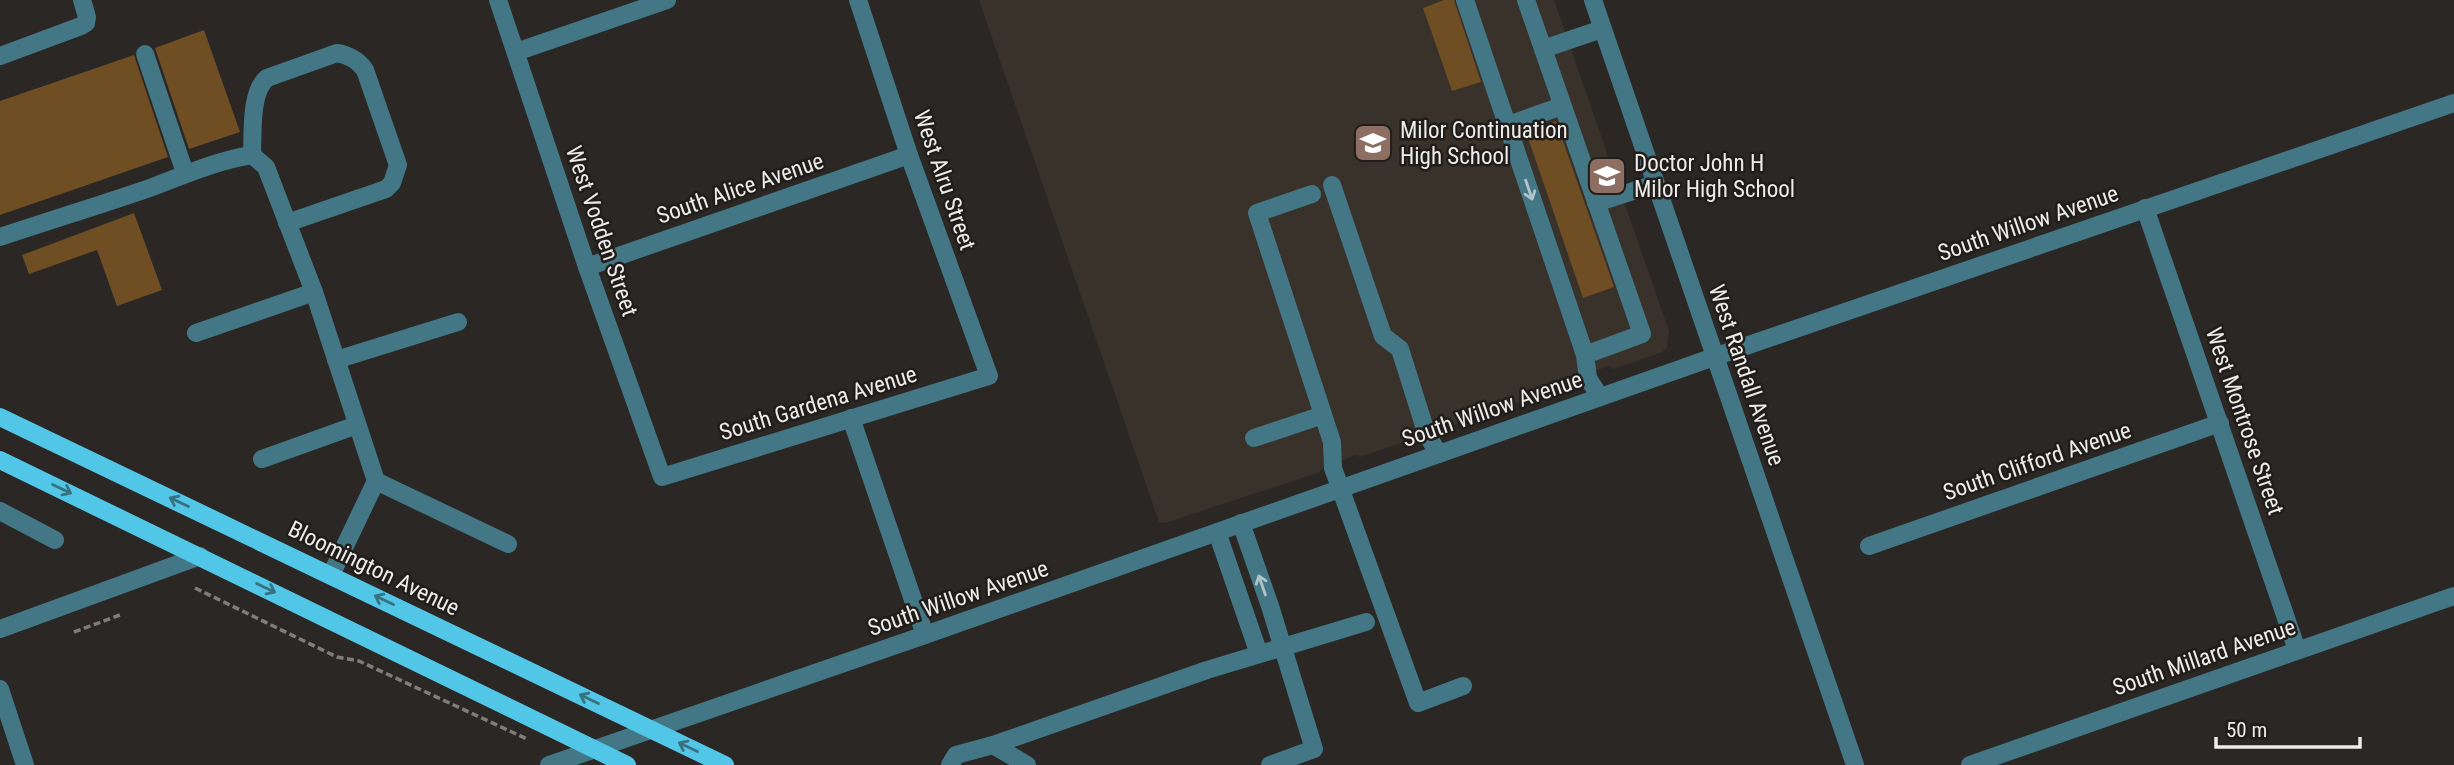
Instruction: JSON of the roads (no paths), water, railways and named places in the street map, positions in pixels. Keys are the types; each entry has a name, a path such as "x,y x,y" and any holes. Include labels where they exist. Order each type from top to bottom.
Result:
{"main road":[{"name":"Bloomington Avenue","path":"0,417 725,765"},
{"path":"0,460 627,765"}],"street":[{"path":"0,56 82,26 87,17 82,0"},
{"name":"West Vodden Street","path":"498,0 587,267 662,477"},
{"path":"516,52 667,0"},
{"name":"West Alru Street","path":"858,0 909,155 989,376"},
{"path":"1465,0 1585,355 1588,377 1600,397"},
{"path":"1526,0 1642,334 1585,355"},
{"name":"West Randall Avenue","path":"1593,0 1855,765"},
{"path":"1543,49 1602,29"},
{"path":"252,155 256,95 260,83 267,78 337,53 346,54 360,63 398,164 392,183 386,189 287,223"},
{"path":"145,54 185,173"},
{"name":"South Willow Avenue","path":"549,765 1714,356 2454,103"},
{"path":"1507,125 1562,106"},
{"path":"0,237 146,189 185,173 252,155"},
{"path":"252,155 266,167 314,292 376,481 331,575"},
{"name":"South Alice Avenue","path":"587,267 909,155"},
{"path":"1596,203 1656,184"},
{"path":"1332,185 1383,336 1400,349 1427,435 1439,454"},
{"path":"1312,194 1257,213 1332,442 1333,468 1418,703 1462,685"},
{"name":"West Montrose Street","path":"2146,208 2297,650"},
{"path":"196,333 314,292"},
{"path":"336,360 458,322"},
{"name":"South Gardena Avenue","path":"662,477 989,376"},
{"path":"1254,438 1323,415"},
{"path":"851,418 925,635"},
{"name":"South Clifford Avenue","path":"1869,546 2220,423"},
{"path":"262,459 357,425"},
{"path":"376,481 508,544"},
{"path":"0,511 55,540"},
{"path":"1241,523 1314,748 1270,765"},
{"path":"1217,532 1259,654"},
{"path":"0,629 200,556"},
{"name":"South Millard Avenue","path":"1970,765 2454,596"},
{"path":"950,765 956,755 993,745 1259,654 1366,622"},
{"path":"0,689 25,765"},
{"path":"993,745 1027,765"}],"place":[{"name":"Milor Continuation High School","path":"1373,143"},
{"name":"Doctor John H Milor High School","path":"1607,176"}]}
